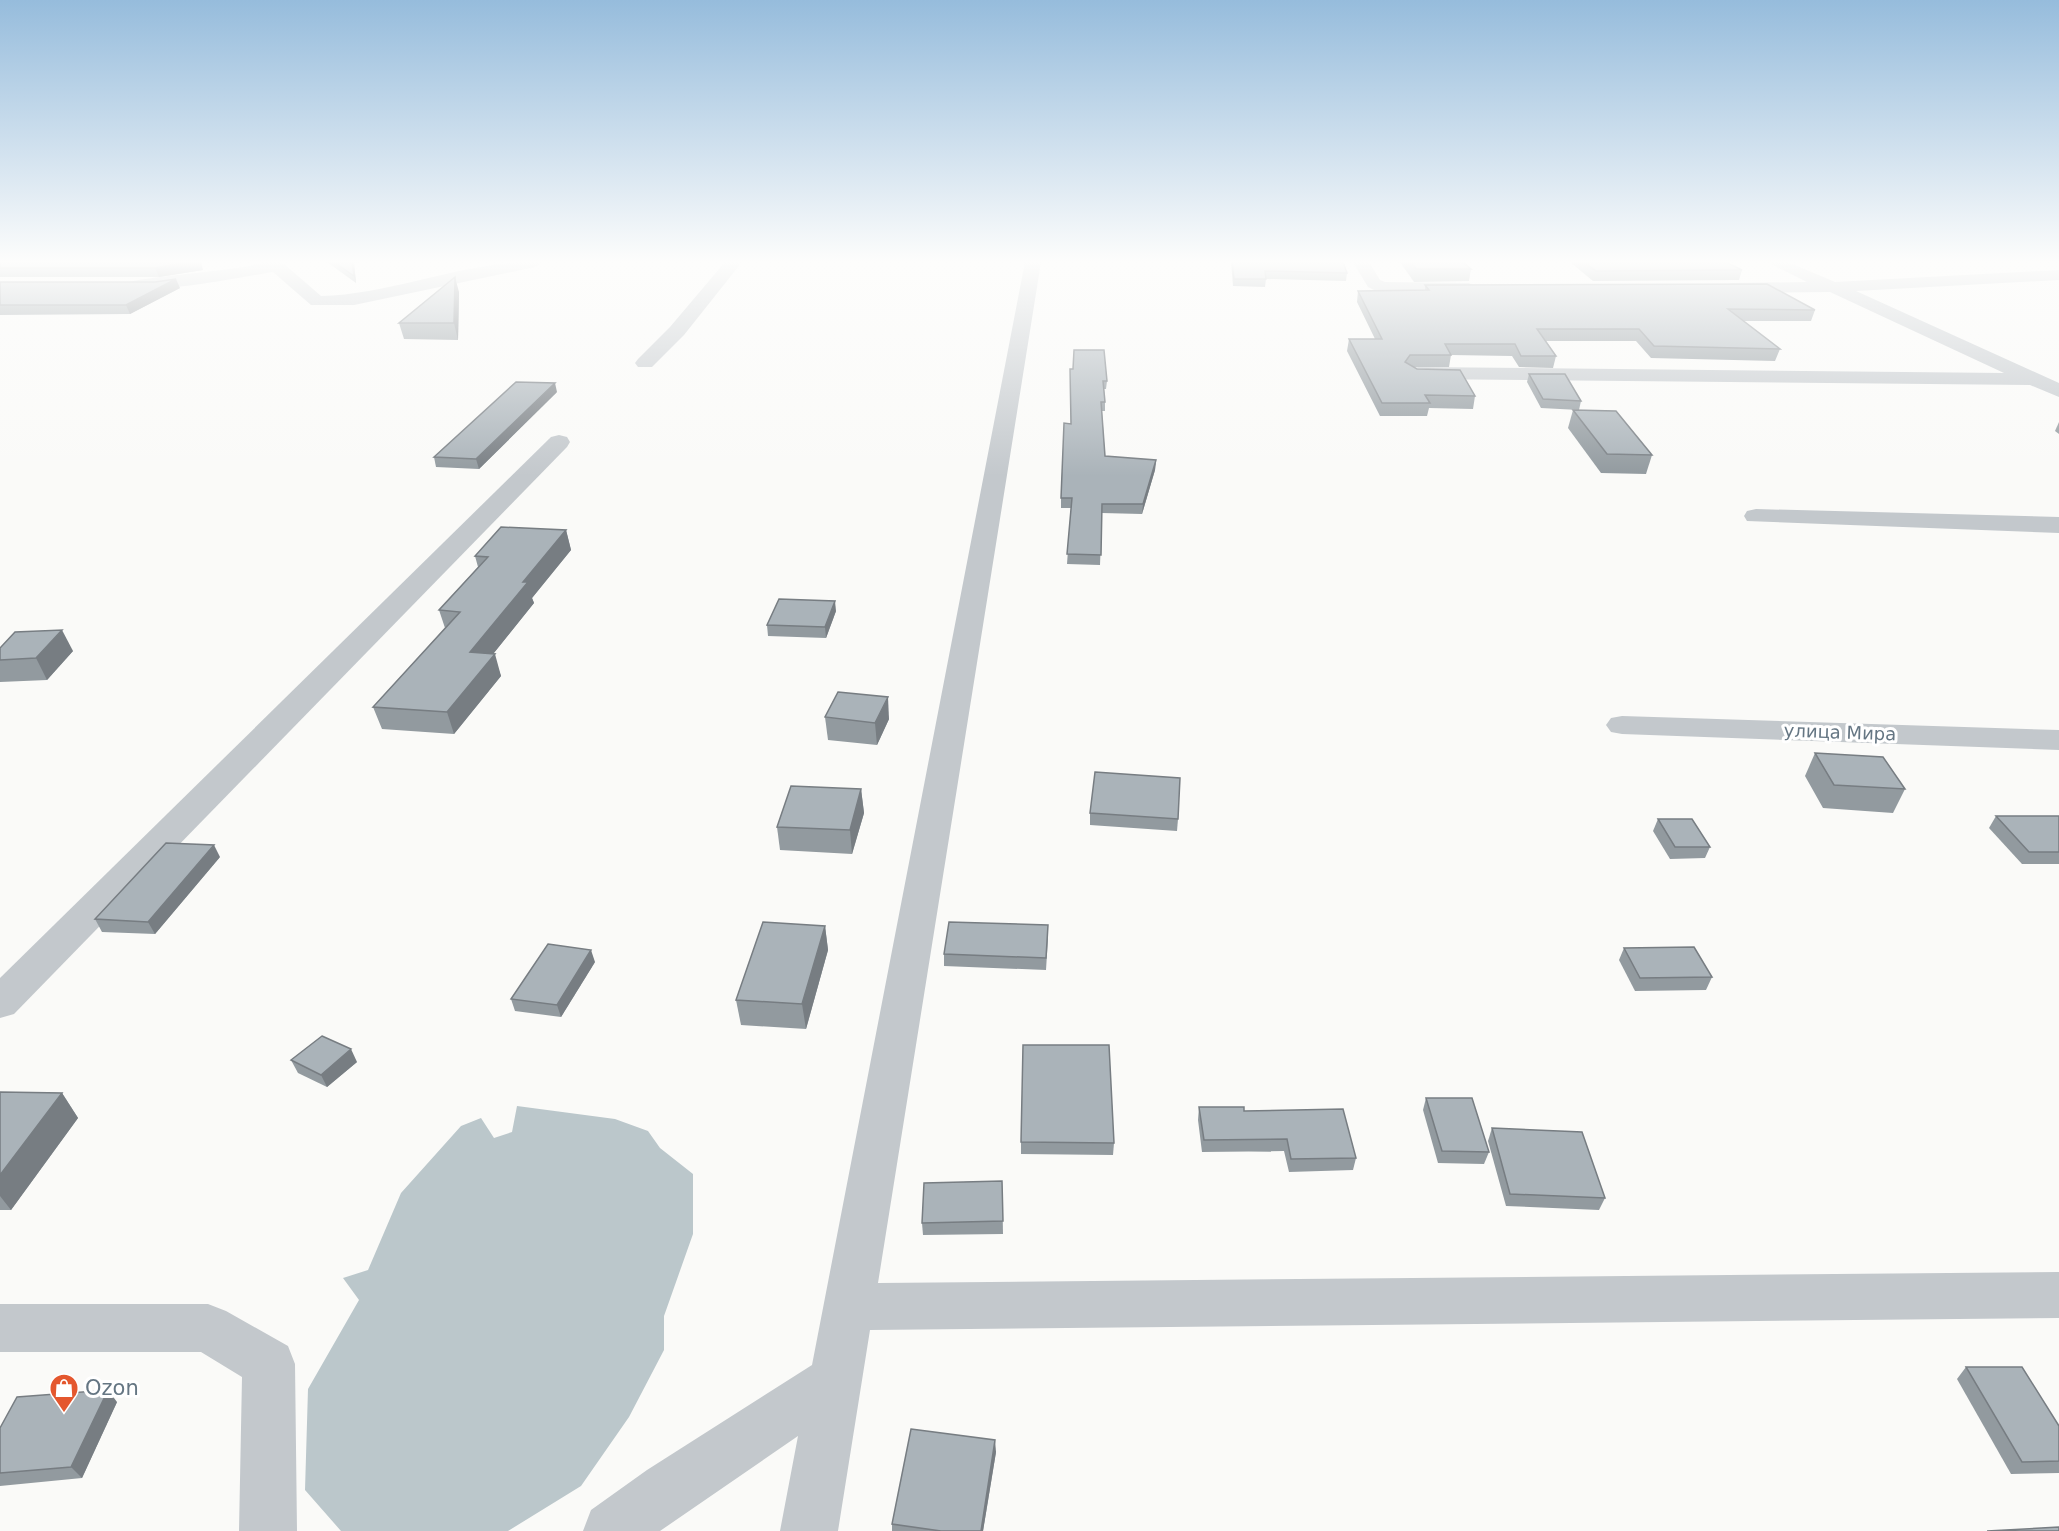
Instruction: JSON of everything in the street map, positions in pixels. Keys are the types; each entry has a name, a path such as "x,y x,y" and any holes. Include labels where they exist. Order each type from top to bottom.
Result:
{"street":[{"path":"645,363 675,333"},
{"path":"809,1531 1021,333"},
{"path":"1934,333 2059,391"},
{"path":"2008,367 2049,364"},
{"path":"1415,373 2031,379"},
{"path":"0,1003 559,442"},
{"path":"1756,516 2059,525"},
{"name":"улица Мира","path":"1622,725 2059,740"},
{"path":"850,1307 2059,1295"},
{"path":"0,1328 208,1328 269,1364 268,1531"},
{"path":"612,1531 667,1490 836,1380"}],"shaded area":[{"path":"517,1106 615,1119 648,1131 660,1148 693,1174 693,1234 664,1316 664,1350 629,1417 581,1486 508,1531 341,1531 305,1490 308,1389 359,1300 343,1278 368,1270 401,1193 461,1126 481,1118 494,1138 512,1132"}],"building":[{"path":"1379,333 1540,333 1556,356 1521,356 1515,344 1445,344 1451,355 1410,355 1405,362 1417,369 1460,370 1475,396 1425,395 1430,403 1382,403 1349,339 1382,339"},
{"path":"1643,333 1760,333 1780,349 1654,346"},
{"path":"1074,350 1104,350 1107,381 1103,381 1105,402 1101,402 1105,456 1156,460 1143,504 1102,504 1101,555 1067,554 1072,498 1061,498 1064,423 1071,424 1070,369 1073,369"},
{"path":"1529,374 1565,374 1581,401 1543,399"},
{"path":"516,382 555,383 476,459 434,457"},
{"path":"1573,410 1616,411 1652,455 1607,454"},
{"path":"501,527 566,530 523,582 528,582 470,652 495,654 447,712 373,707 460,612 439,610 488,557 475,556"},
{"path":"779,599 835,601 825,627 767,625"},
{"path":"62,630 36,658 0,660 0,648 15,632"},
{"path":"838,692 888,697 875,723 825,717"},
{"path":"1815,753 1883,757 1905,789 1834,785"},
{"path":"1095,772 1180,778 1178,819 1090,813"},
{"path":"791,786 861,789 850,830 777,827"},
{"path":"1996,816 2059,816 2059,852 2029,852"},
{"path":"1658,819 1692,819 1710,847 1675,847"},
{"path":"166,843 214,845 148,922 95,919"},
{"path":"763,922 825,926 802,1004 736,1000"},
{"path":"949,922 1048,925 1046,958 944,954"},
{"path":"548,944 591,950 557,1005 511,999"},
{"path":"1694,947 1712,977 1640,978 1624,948"},
{"path":"322,1036 351,1049 321,1075 291,1060"},
{"path":"1023,1045 1109,1045 1114,1143 1021,1142"},
{"path":"0,1092 62,1093 0,1175"},
{"path":"1426,1098 1472,1098 1489,1152 1442,1151"},
{"path":"1199,1107 1244,1107 1244,1111 1343,1109 1356,1158 1291,1159 1287,1139 1204,1140"},
{"path":"1492,1128 1582,1132 1605,1198 1510,1194"},
{"path":"1002,1181 1003,1221 922,1223 924,1183"},
{"path":"1966,1367 2022,1367 2059,1426 2059,1461 2022,1462"},
{"path":"108,1390 71,1467 0,1473 0,1428 17,1397"},
{"path":"911,1429 995,1440 981,1531 941,1531 892,1524"},
{"path":"2059,1527 2059,1531 1987,1531"}],"place":[{"name":"Ozon","path":"64,1414"}]}
